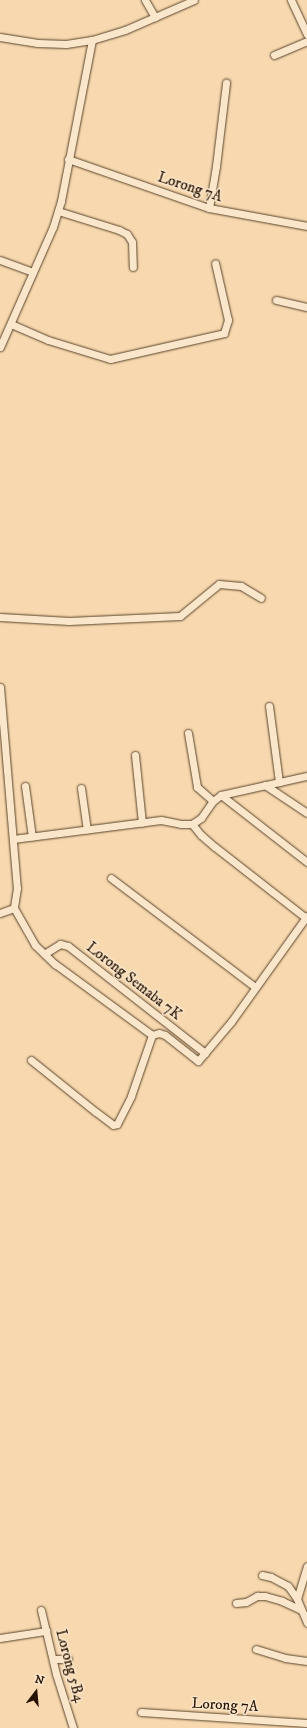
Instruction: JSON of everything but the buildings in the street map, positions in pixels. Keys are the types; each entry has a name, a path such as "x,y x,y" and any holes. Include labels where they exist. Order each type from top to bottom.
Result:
{"street":[{"path":"144,0 155,17"},
{"path":"0,37 38,43 66,44 92,40 125,30 194,0"},
{"path":"291,0 307,34"},
{"path":"0,347 53,227 58,211 92,40"},
{"path":"274,55 307,41"},
{"path":"209,208 216,166 226,83"},
{"name":"Lorong 7A","path":"68,159 209,208 229,213 307,226"},
{"path":"58,211 119,230 126,234 132,242 133,267"},
{"path":"0,260 33,272"},
{"path":"11,324 48,340 110,359 224,333 228,320 215,263"},
{"path":"276,300 307,307"},
{"path":"0,617 69,622 180,616 219,584 241,586 261,598"},
{"path":"0,687 17,888 14,908 35,945 44,954 55,964 152,1035"},
{"path":"270,706 279,782"},
{"path":"188,733 197,787 213,801"},
{"path":"135,755 142,823"},
{"path":"13,839 161,820 181,824 192,824 201,818 213,801 221,794 307,776"},
{"path":"266,785 307,813"},
{"path":"25,786 32,837"},
{"path":"81,788 86,830"},
{"path":"221,794 307,862"},
{"path":"152,1035 159,1033 165,1035 198,1061 231,1022 306,917 215,848 192,824"},
{"path":"111,878 256,987"},
{"path":"0,913 14,908"},
{"name":"Lorong Semaba 7K","path":"44,954 60,944 68,946 205,1053"},
{"path":"31,1060 114,1125 118,1124 131,1096 152,1035"},
{"path":"297,1599 307,1566"},
{"path":"262,1575 271,1577 288,1586 297,1599 307,1623"},
{"path":"236,1603 246,1602 257,1596 265,1596 282,1600 304,1613"},
{"name":"Lorong 5B4","path":"41,1610 54,1659 56,1674 73,1728"},
{"path":"0,1638 46,1631"},
{"path":"256,1648 285,1658 307,1660"},
{"path":"54,1659 68,1659"},
{"name":"Lorong 7A","path":"141,1712 307,1723"}]}
